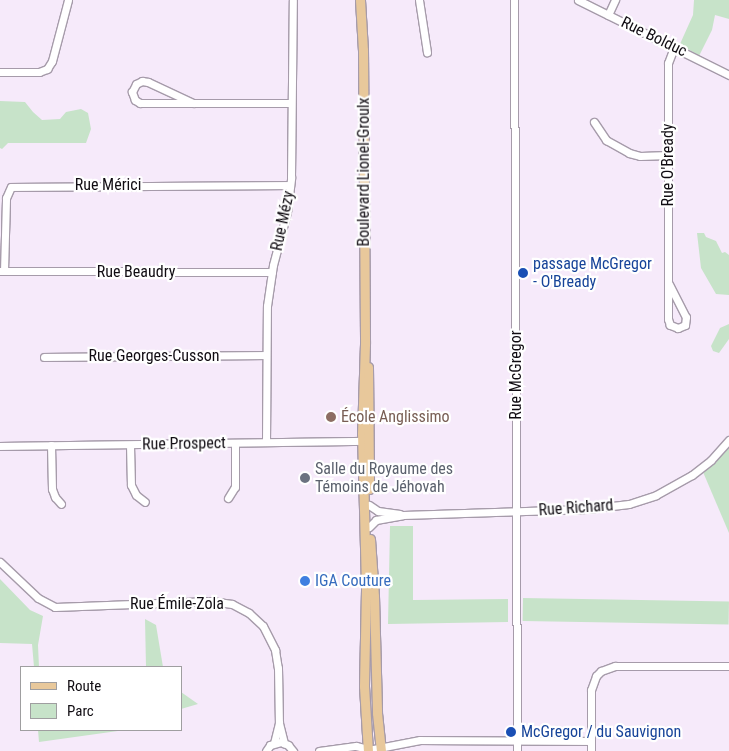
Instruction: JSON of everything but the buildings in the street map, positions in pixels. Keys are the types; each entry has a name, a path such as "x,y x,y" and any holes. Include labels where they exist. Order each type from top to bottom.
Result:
{"main road":[{"name":"Boulevard Lionel-Groulx","path":"360,0 363,50 366,590 364,686 366,750"},
{"name":"Boulevard Lionel-Groulx","path":"365,441 374,596 377,713 381,749"}],"street":[{"path":"0,72 34,73 47,69 52,61 68,0"},
{"name":"Rue Mézy","path":"266,442 265,355 267,306 272,272 287,212 290,185 293,0"},
{"path":"420,0 427,52"},
{"name":"Rue McGregor","path":"514,0 517,751"},
{"name":"Rue Bolduc","path":"578,0 729,75"},
{"path":"608,15 615,0"},
{"name":"Rue O'Bready","path":"669,284 686,317 685,325 678,328 672,327 668,322 668,63 674,47"},
{"path":"193,103 145,81 139,82 132,89 134,98 140,103 193,103 291,103"},
{"path":"594,122 606,140 629,153 640,156 668,156"},
{"name":"Rue Mérici","path":"2,271 6,198 11,187 290,185"},
{"name":"Rue Beaudry","path":"2,271 272,272"},
{"name":"Rue Georges-Cusson","path":"44,357 265,355"},
{"name":"Rue Richard","path":"369,505 380,512 403,515 608,508 642,500 668,489 692,475 711,460 729,440"},
{"name":"Rue Prospect","path":"0,446 365,441"},
{"path":"228,498 235,487 235,443"},
{"path":"51,445 52,489 54,497 61,504"},
{"path":"130,445 131,485 136,495 145,502"},
{"name":"Rue Richard","path":"369,528 376,520 403,515"},
{"name":"Rue Émile-Zola","path":"0,562 38,598 55,607 211,601 232,604 241,608 263,626 275,650 278,668 279,723 284,743"},
{"path":"591,751 591,690 596,676 601,671 615,666 729,666"},
{"name":"Rue Émile-Zola","path":"274,743 279,723"},
{"path":"318,751 356,746 366,750 381,749 420,740 591,741"},
{"path":"266,751 274,743 284,743 293,751"}],"green space":[{"path":"694,0 729,0 729,19 715,15 712,30 699,56 680,44 693,15"},
{"path":"0,101 25,102 42,120 60,119 66,112 81,109 88,113 91,129 86,143 8,143 2,149 0,148"},
{"path":"697,233 704,233 706,237 716,241 722,253 725,252 729,255 729,295 716,294 701,268"},
{"path":"729,324 729,339 719,353 713,351 711,346 720,328"},
{"path":"729,448 729,533 703,472"},
{"path":"390,526 413,526 413,600 508,599 508,622 388,624"},
{"path":"0,579 30,610 43,616 38,645 39,666 34,666 32,644 0,643"},
{"path":"523,598 729,602 729,625 523,621"},
{"path":"145,619 156,625 163,666 146,666"},
{"path":"182,693 198,704 182,709"},
{"path":"38,731 118,731 39,742"}],"place":[{"name":"passage McGregor - O'Bready","path":"523,273"},
{"name":"École Anglissimo","path":"331,417"},
{"name":"Salle du Royaume des Témoins de Jéhovah","path":"305,478"},
{"name":"IGA Couture","path":"305,581"},
{"name":"McGregor / du Sauvignon","path":"511,732"}]}
